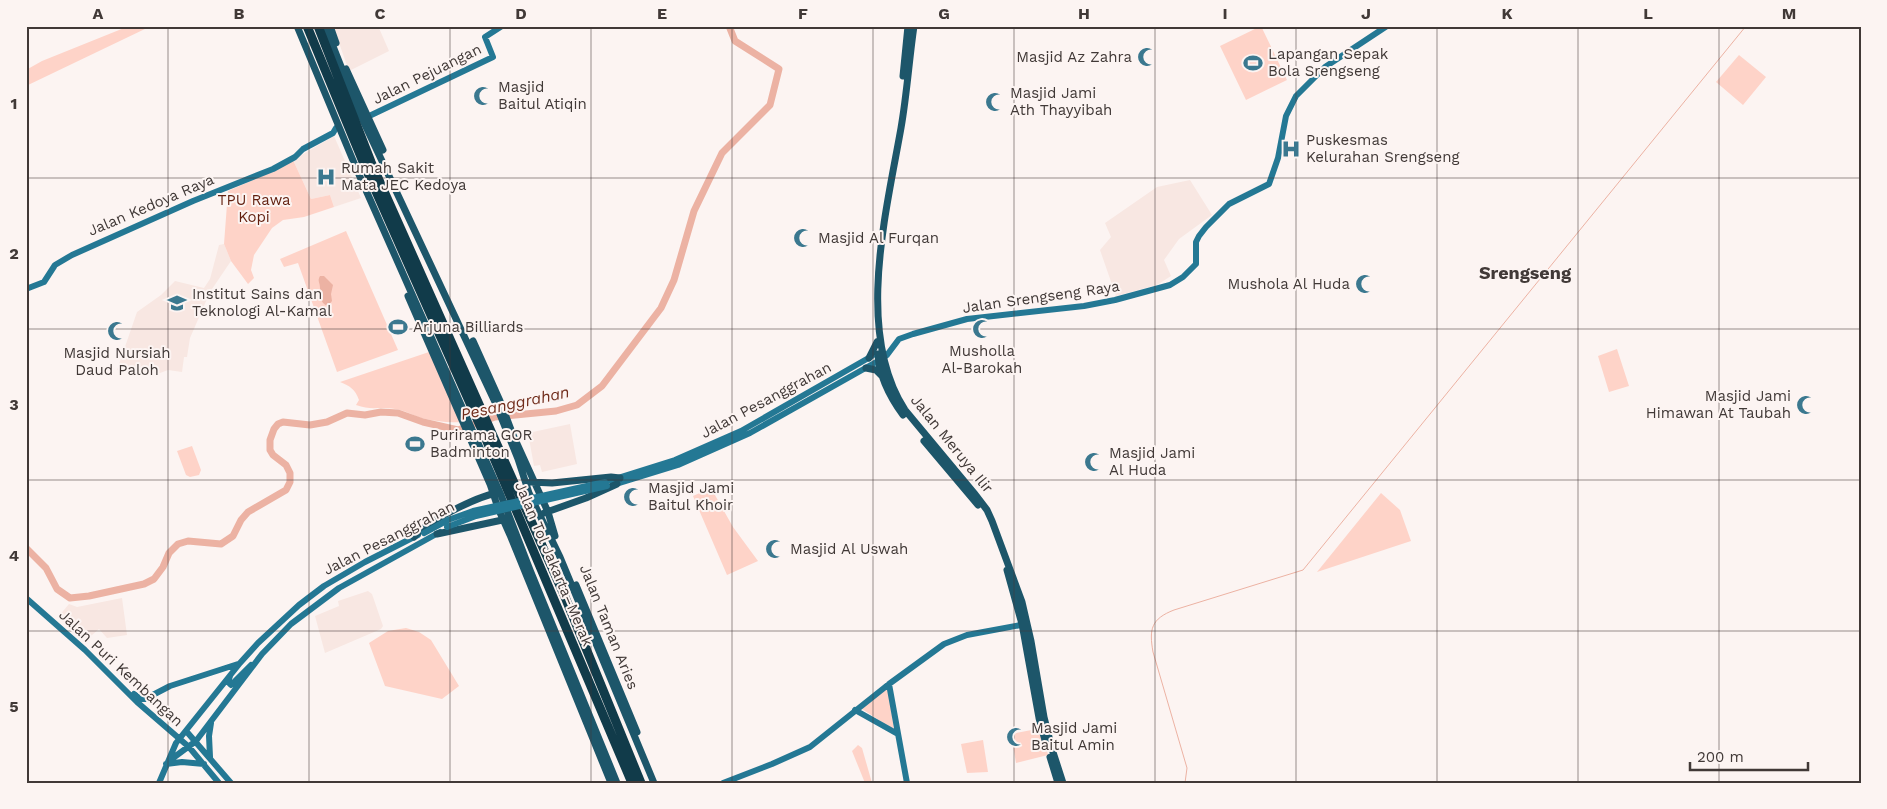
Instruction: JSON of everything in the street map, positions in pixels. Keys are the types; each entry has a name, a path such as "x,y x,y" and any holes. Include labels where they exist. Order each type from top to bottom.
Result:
{"highway":[{"name":"Jalan Tol Jakarta–Merak","path":"307,26 470,412 632,783"},
{"name":"Jalan Tol Jakarta–Merak","path":"318,26 470,412"},
{"name":"Jalan Tol Jakarta–Merak","path":"481,437 565,597 641,783"}],"main road":[{"path":"297,26 336,120 481,437 488,465 502,495 530,570 617,783"},
{"path":"325,26 340,66 506,424"},
{"path":"330,26 365,119"},
{"name":"Jalan Pejuangan","path":"365,119 493,57 485,37 502,26"},
{"name":"Jalan Meruya Ilir","path":"908,26 905,81 880,255 878,296 880,356 887,376 905,410 987,510 1015,580 1046,736 1058,783"},
{"name":"Jalan Meruya Ilir","path":"914,26 878,242 874,296 877,342 883,379 903,416 974,501 985,517 1006,566 1024,624"},
{"name":"Jalan Srengseng Raya","path":"880,356 899,339 964,320 1093,305 1141,294 1174,283 1196,264 1198,238 1221,211 1229,204 1269,184 1278,158 1286,116 1296,96 1325,67 1387,26"},
{"path":"336,120 337,132 470,412"},
{"name":"Jalan Kedoya Raya","path":"26,289 44,282 56,264 77,252 193,201 264,173 333,137 337,132"},
{"path":"869,358 877,342"},
{"name":"Jalan Pesanggrahan","path":"833,382 869,358 880,356"},
{"name":"Jalan Pesanggrahan","path":"189,747 211,722 265,650 291,624 339,588 447,527 470,518 619,481 701,452 833,382 866,368 880,356"},
{"path":"866,368 876,370 883,379"},
{"name":"Jalan Taman Aries","path":"506,424 548,512 614,684 658,783"},
{"name":"Jalan Taman Aries","path":"506,424 538,514 549,532 593,631"},
{"path":"481,437 493,494 611,783"},
{"path":"526,483 534,481 552,483 606,477 619,481"},
{"path":"538,514 586,498 619,481"},
{"path":"552,483 549,491 550,500 559,508"},
{"name":"Jalan Pesanggrahan","path":"180,739 258,643 308,597 338,577 448,520 473,511 606,484"},
{"path":"414,537 422,528 446,514 493,494 502,495"},
{"path":"475,502 484,502 490,510 488,520 480,525"},
{"path":"437,534 504,521 510,515"},
{"name":"Jalan Puri Kembangan","path":"26,598 112,676 147,711 180,739 166,763 159,783"},
{"path":"723,783 803,752 855,710 944,644 959,637 1024,624"},
{"path":"121,685 143,700 170,686 240,663"},
{"path":"231,674 228,682 230,685 249,666 254,664"},
{"path":"889,684 896,733 907,783"},
{"path":"147,711 146,704 148,698"},
{"name":"Jalan Taman Aries","path":"623,705 654,783"},
{"path":"855,710 896,733"},
{"path":"210,759 209,736 211,722"},
{"path":"186,732 196,741 231,783"},
{"name":"Jalan Meruya Ilir","path":"1046,736 1063,783"},
{"path":"180,739 218,781"},
{"name":"Jalan Puri Kembangan","path":"166,763 189,747"},
{"path":"166,763 204,764"},
{"path":"218,781 218,774 223,774"}],"shaded area":[{"path":"333,26 383,26 379,28 389,51 349,71"},
{"name":"Rumah Sakit Mata JEC Kedoya","path":"334,136 361,198 334,207 330,195 311,199 293,160"},
{"path":"1190,180 1212,215 1179,239 1164,260 1171,276 1157,285 1116,296 1100,250 1111,237 1105,223 1157,187"},
{"name":"Institut Sains dan Teknologi Al-Kamal","path":"224,244 231,261 210,292 190,338 182,372 168,370 160,373 117,370 137,312 161,295 175,281 204,288 210,279 219,245"},
{"path":"320,276 324,276 333,285 332,301 328,306 321,299"},
{"path":"570,424 577,464 542,472 540,465 534,466 528,433"},
{"path":"368,591 372,594 383,626 381,629 325,653 315,616 339,606 338,601"},
{"path":"122,598 127,635 107,638 99,629 85,641 58,617 69,604 77,607"}],"green space":[{"path":"129,26 146,26 147,28 26,86 26,70 42,61"},
{"name":"Lapangan Sepak Bola Srengseng","path":"1261,26 1287,80 1246,100 1220,46"},
{"path":"1739,55 1766,77 1743,105 1716,82"},
{"name":"TPU Rawa Kopi","path":"293,160 311,199 330,195 334,207 304,217 283,220 272,228 254,255 251,270 254,278 248,284 231,261 224,244 228,191"},
{"path":"346,231 398,350 337,372 298,263 284,267 280,259"},
{"path":"1617,349 1629,386 1609,392 1598,356"},
{"path":"429,352 461,422 436,421 421,418 405,411 389,408 367,408 356,405 359,400 356,393 340,382"},
{"path":"192,446 201,470 199,475 190,477 186,475 177,451"},
{"path":"711,488 733,527 758,561 727,575 693,496"},
{"path":"1381,493 1400,510 1411,541 1317,572"},
{"path":"406,628 419,632 431,640 459,686 442,699 385,686 369,643 388,631"},
{"path":"888,687 894,730 862,709"},
{"path":"1042,728 1048,755 1016,763 1011,734"},
{"path":"983,740 988,772 967,773 961,744"},
{"path":"858,745 862,748 872,783 865,783 852,751"}],"waterway":[{"name":"Pesanggrahan","path":"26,548 46,568 57,589 70,598 89,596 144,584 154,579 163,567 169,553 178,544 188,541 221,544 233,536 241,520 248,512 286,490 290,482 290,473 286,465 273,455 270,450 270,440 278,424 283,422 310,425 327,422 347,413 365,415 381,412 398,413 423,422 458,430 495,417 556,411 577,405 602,386 661,308 674,280 694,211 722,153 770,105 779,69 735,41 729,26"},
{"path":"1185,783 1187,768 1153,652 1151,637 1156,621 1166,613 1174,610 1303,570 1746,26"}],"place":[{"name":"Masjid Az Zahra","path":"1147,57"},
{"name":"Lapangan Sepak Bola Srengseng","path":"1253,63"},
{"name":"Masjid Baitul Atiqin","path":"483,96"},
{"name":"Masjid Jami Ath Thayyibah","path":"995,102"},
{"name":"Puskesmas Kelurahan Srengseng","path":"1291,149"},
{"name":"Rumah Sakit Mata JEC Kedoya","path":"326,177"},
{"name":"Masjid Al Furqan","path":"803,238"},
{"name":"Mushola Al Huda","path":"1365,284"},
{"name":"Institut Sains dan Teknologi Al-Kamal","path":"177,303"},
{"name":"Arjuna Billiards","path":"398,327"},
{"name":"Musholla Al-Barokah","path":"982,329"},
{"name":"Masjid Nursiah Daud Paloh","path":"117,331"},
{"name":"Masjid Jami Himawan At Taubah","path":"1806,405"},
{"name":"Purirama GOR Badminton","path":"415,444"},
{"name":"Masjid Jami Al Huda","path":"1094,462"},
{"name":"Masjid Jami Baitul Khoir","path":"633,497"},
{"name":"Masjid Al Uswah","path":"775,549"},
{"name":"Masjid Jami Baitul Amin","path":"1016,737"}],"district":[{"name":"Srengseng","path":"1525,272"}]}
